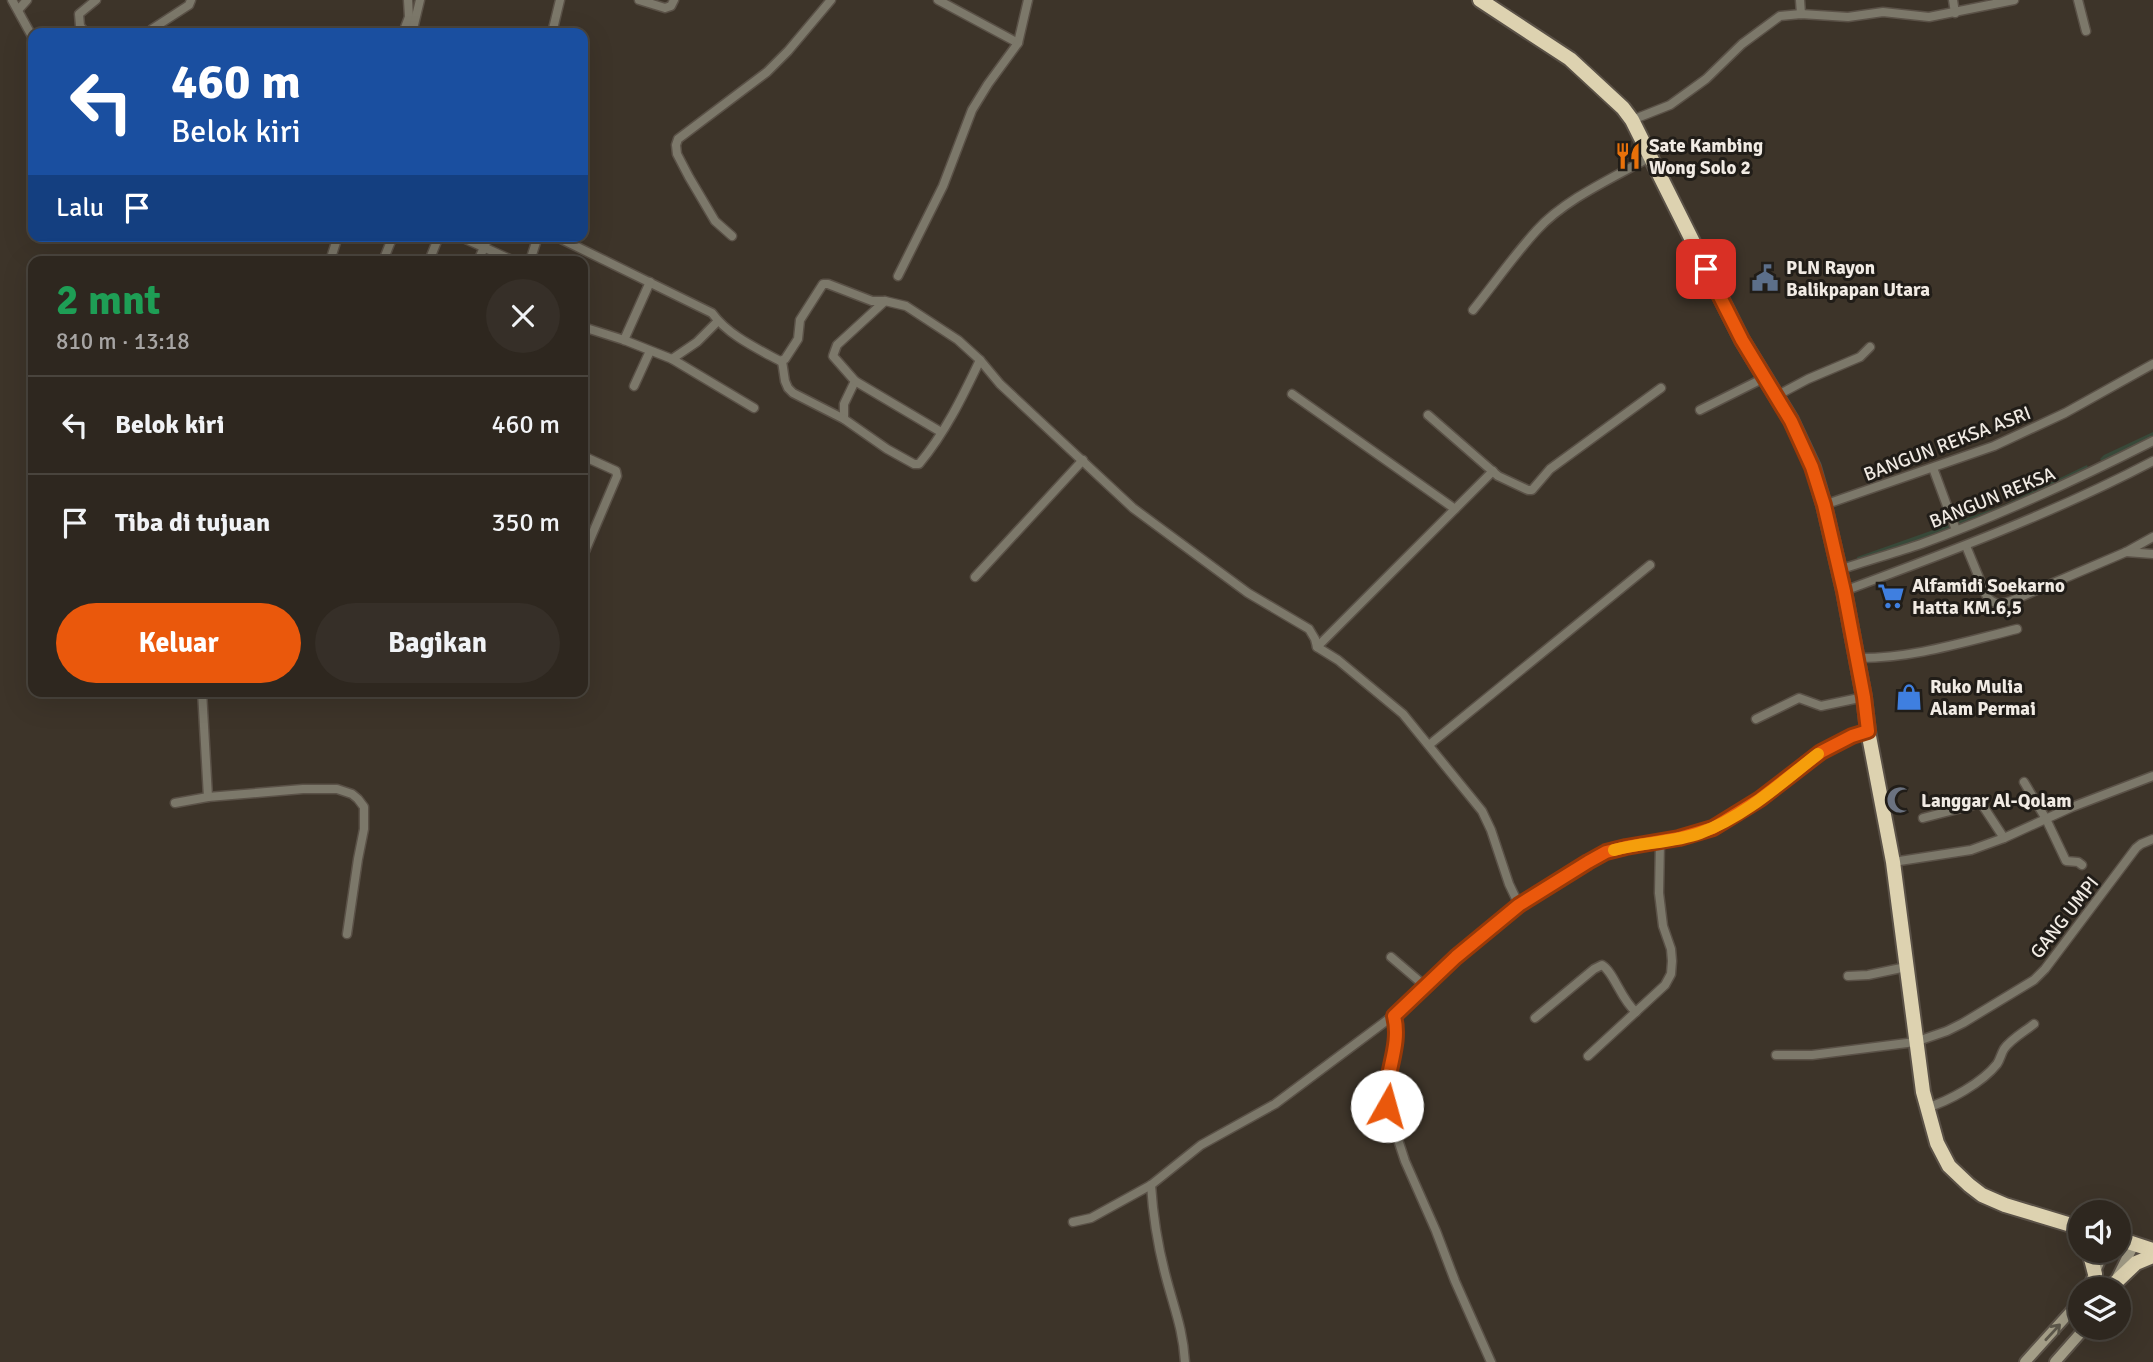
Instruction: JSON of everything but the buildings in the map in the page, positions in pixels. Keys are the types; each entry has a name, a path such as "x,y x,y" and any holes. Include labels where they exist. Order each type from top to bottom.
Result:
{"highway":[{"path":"1489,2 1570,59 1623,108 1632,120 1742,340 1791,421 1812,467 1824,505 1844,591 1893,862 1915,1042 1933,1133 1949,1166 1982,1195 2068,1227"},
{"path":"2131,1243 2153,1250"},
{"path":"2123,1277 2136,1263 2153,1256"},
{"path":"2092,1263 2095,1274"}],"street":[{"path":"12,0 28,29"},
{"path":"18,10 27,0"},
{"path":"82,28 79,14 96,0"},
{"path":"154,28 189,5 191,0"},
{"path":"405,28 409,17 408,0"},
{"path":"413,28 420,0"},
{"path":"553,28 559,0"},
{"path":"639,0 665,8 671,6 674,0"},
{"path":"732,236 715,221 689,177 677,154 678,139 768,72 831,0"},
{"path":"938,0 1018,43"},
{"path":"898,276 943,186 972,110 1018,43 1028,0"},
{"path":"1800,0 1801,14"},
{"path":"1953,0 1955,13"},
{"path":"1632,120 1670,106 1706,79 1742,44 1780,16 1801,14 1848,17 1883,12 1929,17 2014,0"},
{"path":"2078,0 2086,31"},
{"path":"1473,310 1544,223 1581,197 1650,157"},
{"path":"474,242 504,256"},
{"path":"480,256 486,242"},
{"path":"567,242 712,313 718,321 753,347 782,361"},
{"path":"624,340 650,282"},
{"path":"981,360 963,397 929,453 919,464 914,464 887,449 844,419 793,393 785,381 782,361 798,339 800,320 823,284 872,301 906,306 958,340 981,360 1000,384 1133,508 1248,593 1309,629 1317,647 1338,660 1403,715 1482,811 1519,905"},
{"path":"885,301 860,322 833,351 833,356 855,381 941,432"},
{"path":"672,359 697,342 718,321"},
{"path":"588,329 672,359 754,408"},
{"path":"1776,397 1808,379 1860,357 1870,347"},
{"path":"634,386 650,351"},
{"name":"BANGUN REKSA ASRI","path":"1824,505 1994,446 2153,364"},
{"path":"1700,410 1764,378"},
{"path":"844,419 844,404 855,381"},
{"path":"1428,415 1493,471 1528,491 1532,490 1550,469 1661,388"},
{"path":"1292,394 1455,509"},
{"name":"BANGUN REKSA","path":"1839,569 1956,530 2094,471 2153,441"},
{"path":"588,458 615,471 617,475 588,544"},
{"path":"975,577 1083,460"},
{"path":"1844,591 1966,546 2101,488 2153,461"},
{"path":"1933,468 1956,530"},
{"path":"1317,647 1493,471"},
{"path":"2094,471 2101,488"},
{"path":"1966,546 1987,597 1998,604 2011,601 2126,552 2153,537"},
{"path":"2126,552 2153,554"},
{"path":"1429,745 1650,565"},
{"path":"1856,658 1880,658 1936,649 2017,629"},
{"path":"202,697 208,797"},
{"path":"1756,719 1799,698 1821,706 1864,697"},
{"path":"1073,1222 1091,1217 1151,1185 1201,1145 1275,1104 1394,1016 1456,957 1519,905 1606,852 1698,834 1728,820 1821,752 1868,731"},
{"path":"1893,862 1970,850 2153,776"},
{"path":"2024,782 2046,819 2066,862 2075,861 2082,865"},
{"path":"175,803 208,797 303,789 337,789 352,794 364,807 364,829 347,934"},
{"path":"1923,818 1981,803 2004,838"},
{"name":"GANG UMPI","path":"1776,1055 1812,1055 1915,1042 1963,1023 2034,980 2083,921 2136,848 2153,839"},
{"path":"1588,1056 1665,985 1671,974 1671,949 1663,926 1659,893 1660,842"},
{"path":"1391,957 1425,986"},
{"path":"1535,1018 1602,965 1608,969 1626,1002 1636,1012"},
{"path":"1847,976 1863,976 1906,967"},
{"path":"1394,1016 1397,1042 1386,1094 1387,1106 1405,1161 1491,1362"},
{"path":"1926,1108 1948,1101 1978,1082 1997,1064 2008,1045 2034,1024"},
{"path":"1151,1185 1152,1206 1166,1276 1181,1326 1185,1362"},
{"path":"2118,1277 2134,1244"},
{"path":"2094,1277 2099,1263"},
{"path":"2025,1362 2068,1314"},
{"path":"2055,1362 2074,1340"}],"green space":[{"path":"2153,432 2153,444 2106,468 2100,459 2104,455"},
{"path":"2087,465 2092,476 2064,490 1977,526 1859,569 1857,557 2004,505"}],"slow traffic":[{"path":"1614,850 1698,834 1713,828 1760,799 1818,754"}],"place":[{"name":"Sate Kambing Wong Solo 2","path":"1628,156"},
{"name":"PLN Rayon Balikpapan Utara","path":"1765,278"},
{"name":"Alfamidi Soekarno Hatta KM.6,5","path":"1891,596"},
{"name":"Ruko Mulia Alam Permai","path":"1909,697"},
{"name":"Langgar Al-Qolam","path":"1900,800"}],"route":[{"path":"1387,1106 1386,1094 1397,1042 1394,1016 1456,957 1519,905 1606,852 1698,834 1713,828 1760,799 1821,752 1868,731 1844,591 1824,505 1812,467 1791,421 1742,340 1706,269"}]}
